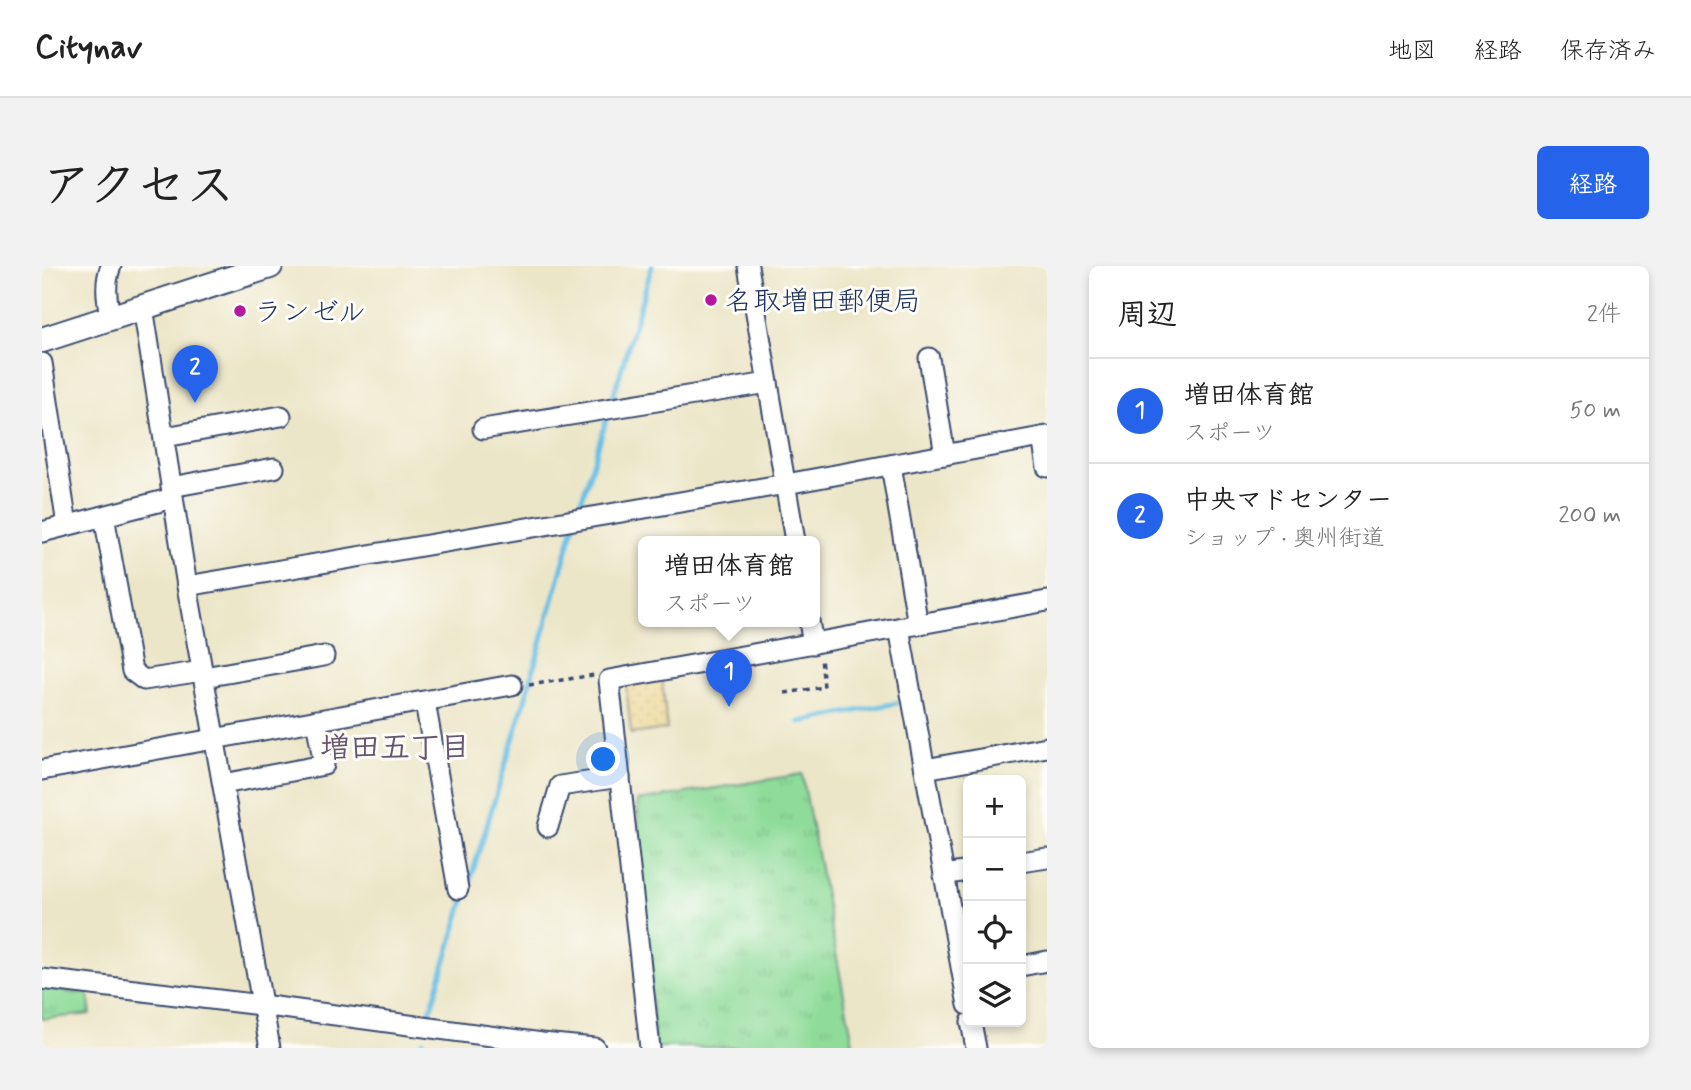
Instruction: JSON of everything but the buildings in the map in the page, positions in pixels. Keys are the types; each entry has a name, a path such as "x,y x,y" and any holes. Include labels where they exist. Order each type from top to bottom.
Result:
{"main road":[{"path":"42,340 270,266"}],"street":[{"path":"110,317 106,292 111,266"},
{"path":"748,266 794,536"},
{"path":"143,307 187,586 270,1048"},
{"path":"929,358 945,455"},
{"path":"42,363 67,525"},
{"path":"483,429 768,383"},
{"path":"165,437 281,416"},
{"path":"187,586 1045,437 1047,467"},
{"path":"891,465 925,769 963,965"},
{"path":"42,532 104,516 172,493 274,468"},
{"path":"104,516 132,671 144,680 324,656"},
{"path":"650,1048 609,680 817,651 908,627 1047,604"},
{"path":"811,627 817,651"},
{"path":"42,770 512,685"},
{"path":"425,702 458,889"},
{"path":"223,784 324,765 316,720"},
{"path":"925,769 1047,747"},
{"path":"548,827 559,786 620,777"},
{"path":"1026,862 1047,860"},
{"path":"944,875 963,872"},
{"path":"1026,964 1047,961"},
{"path":"42,979 595,1048"},
{"path":"972,1027 976,1048"}],"path":[{"path":"785,693 824,687 817,651"},
{"path":"533,684 598,675 609,680"}],"green space":[{"path":"802,774 854,1048 655,1047 637,801"},
{"path":"42,988 88,994 91,1014 42,1019"}],"sand":[{"path":"662,679 667,729 631,734 626,683"}],"waterway":[{"path":"611,404 652,266"},
{"path":"578,512 608,414"},
{"path":"427,1022 525,700 574,525"},
{"path":"800,722 897,703"},
{"path":"423,1041 424,1048"}],"place":[{"name":"名取増田郵便局","path":"711,300"},
{"name":"ランゼル","path":"240,311"},
{"name":"中央マドセンター","path":"195,403"},
{"name":"増田体育館","path":"729,707"}],"district":[{"name":"増田五丁目","path":"395,747"}]}
